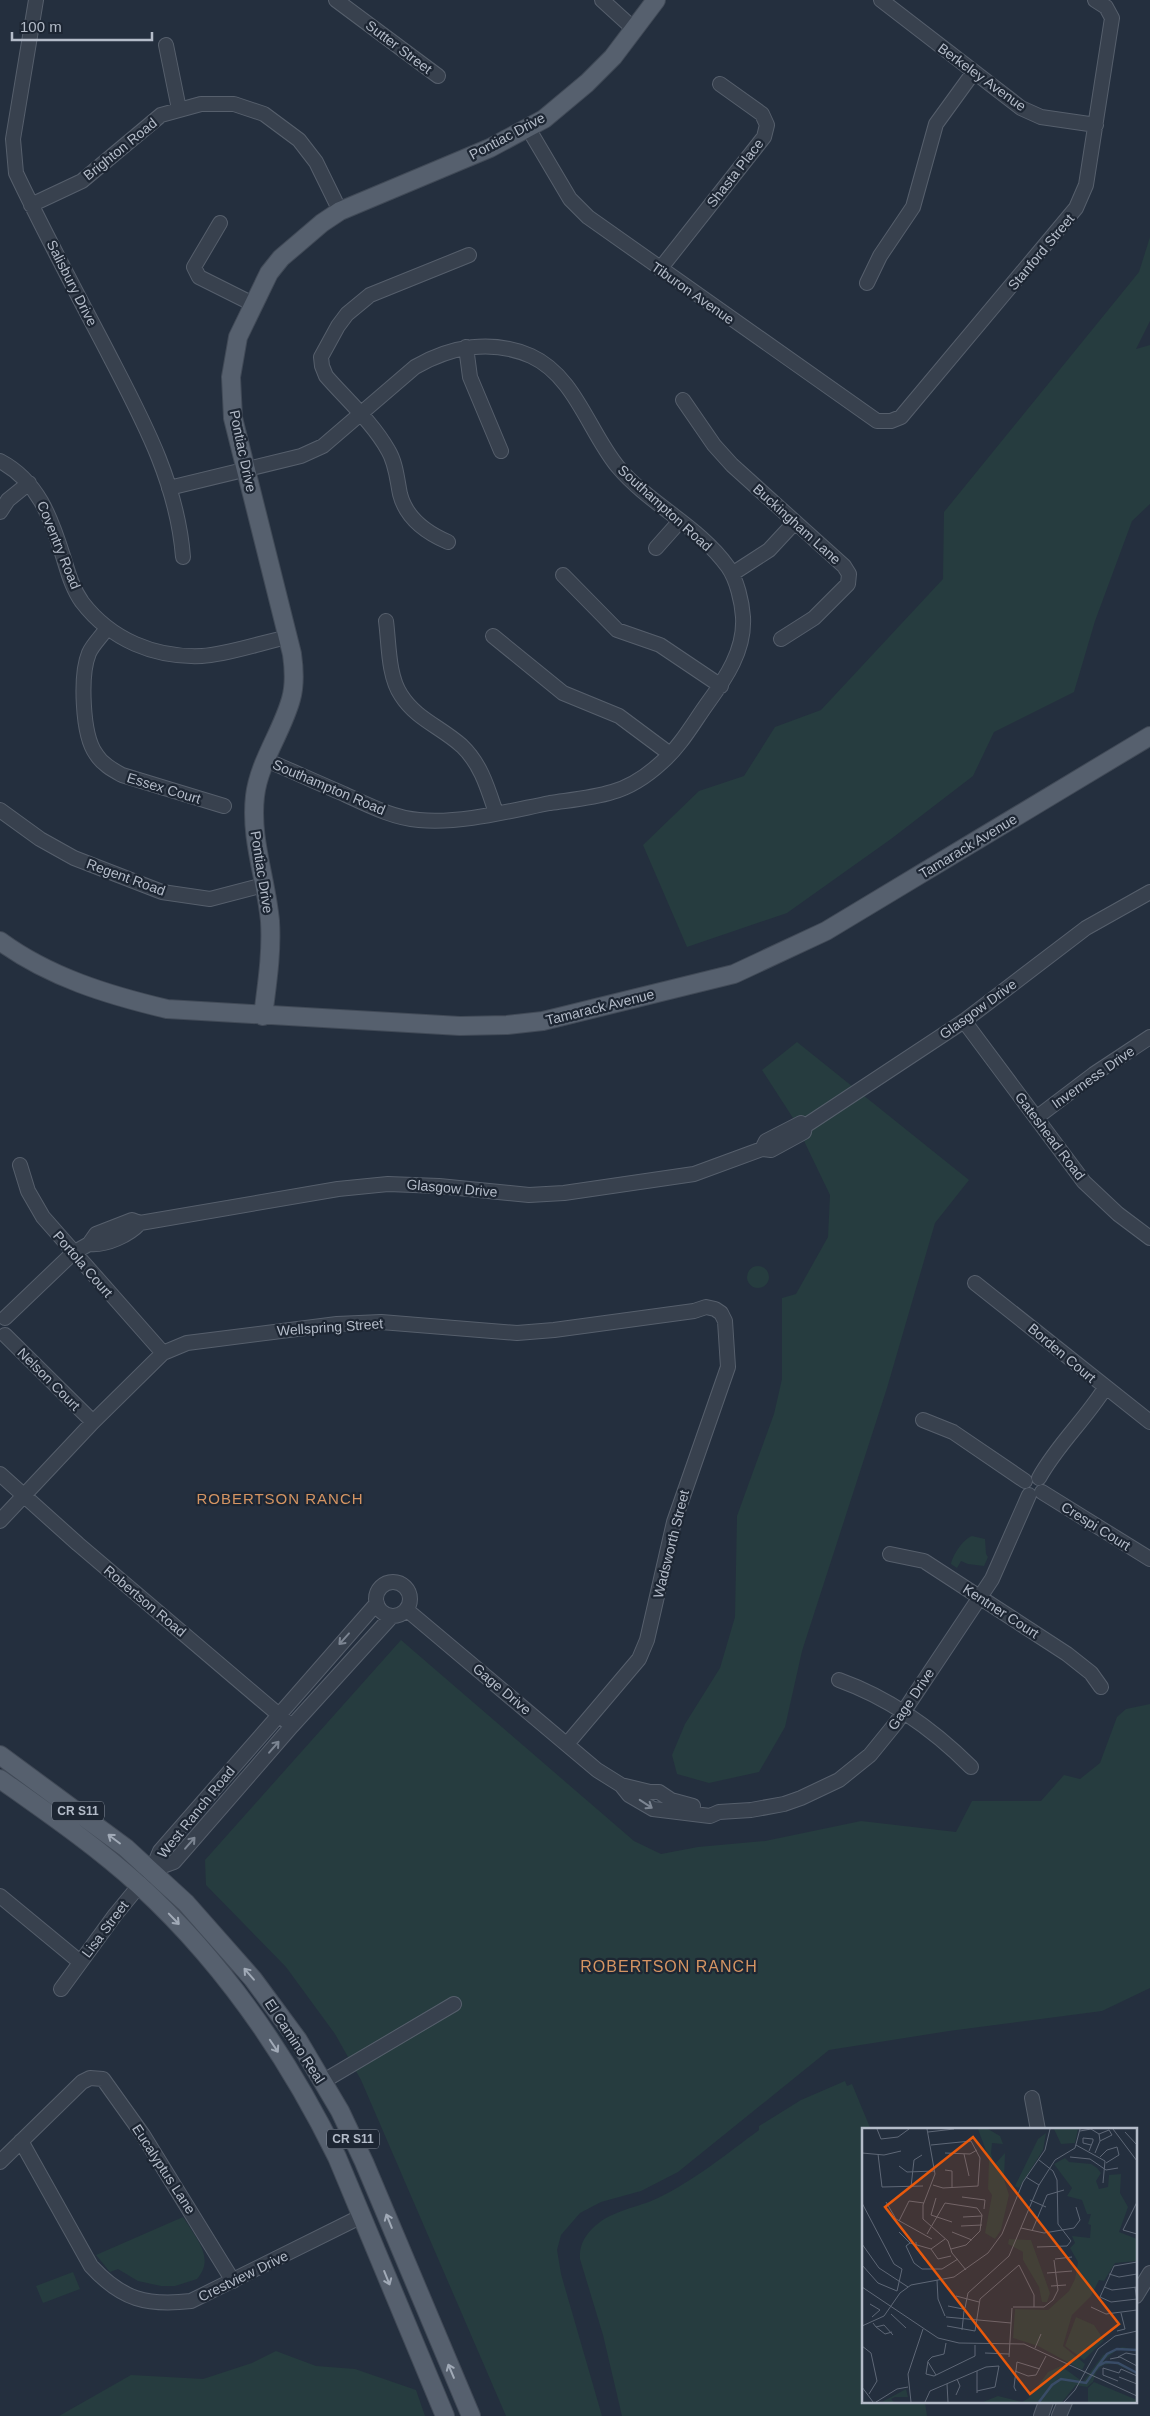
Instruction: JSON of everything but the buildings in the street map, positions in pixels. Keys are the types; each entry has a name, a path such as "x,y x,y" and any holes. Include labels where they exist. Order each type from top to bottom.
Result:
{"main road":[{"name":"Pontiac Drive","path":"263,1016 270,956 270,920 254,830 256,788 292,698 294,668 288,637 233,418 231,377 238,337 269,273 281,258 322,224 340,212 490,148 544,119 587,83 635,30 656,0"},
{"name":"Tamarack Avenue","path":"0,941 26,958 80,984 124,999 167,1009 460,1026 507,1025 543,1021 734,974 777,956 826,932 1150,736"},
{"name":"El Camino Real","path":"0,1756 74,1808 152,1870 186,1903 253,1979 298,2040 340,2111 364,2162 471,2416"},
{"name":"El Camino Real","path":"0,1779 88,1842 139,1885 205,1952 238,1991 279,2052 320,2122 344,2171 445,2416"}],"street":[{"name":"Salisbury Drive","path":"36,0 13,139 16,173 151,436 170,488 181,536 183,557"},
{"path":"602,0 635,30"},
{"name":"Berkeley Avenue","path":"881,0 973,73 1021,108 1041,117 1096,124"},
{"name":"Stanford Street","path":"891,421 901,417 1076,208 1086,185 1112,18 1110,11 1095,0"},
{"name":"Sutter Street","path":"343,2 438,76"},
{"path":"166,45 179,109"},
{"path":"867,283 880,256 913,207 936,124 973,73"},
{"name":"Shasta Place","path":"660,269 764,137 767,125 762,114 720,84"},
{"name":"Brighton Road","path":"31,205 82,181 161,115 202,104 234,104 264,114 278,122 299,140 316,162 340,212"},
{"name":"Tiburon Avenue","path":"528,128 570,199 588,217 877,421 891,421"},
{"path":"220,223 194,267 199,277 253,304"},
{"path":"448,542 436,537 415,521 408,512 401,497 389,452 381,438 326,376 321,357 347,314 370,295 469,255"},
{"name":"Southampton Road","path":"170,488 301,456 323,446 361,416 415,367 431,357 466,347 486,345 507,348 532,357 550,368 566,385 597,438 618,467 696,534 728,567 738,590 743,621 739,647 729,673 664,761 644,776 614,792 496,813 436,821 416,820 380,810 266,760"},
{"path":"466,347 470,377 501,451"},
{"name":"Buckingham Lane","path":"683,400 714,445 732,466 844,566 848,574 848,584 814,618 781,639"},
{"name":"Coventry Road","path":"0,461 29,483 41,498 53,523 71,582 82,602 107,628 142,648 156,653 203,656 288,637"},
{"path":"0,512 8,500 29,483"},
{"path":"656,548 680,521"},
{"path":"732,574 769,550 796,522"},
{"path":"563,575 617,630 660,646 721,686"},
{"path":"386,621 394,675 400,694 418,716 463,747 478,765 496,813"},
{"name":"Essex Court","path":"107,628 89,652 83,679 89,741 96,754 108,767 122,775 224,806"},
{"path":"493,636 563,693 619,716 670,754"},
{"name":"Regent Road","path":"0,810 40,839 74,858 162,892 210,898 264,885"},
{"name":"Glasgow Drive","path":"3,1317 73,1253 89,1244 96,1234 116,1232 132,1220 140,1223 338,1189 388,1184 439,1186 529,1195 564,1193 694,1174 762,1149 766,1141 801,1123 805,1126 964,1021 1086,928 1150,892"},
{"name":"Gateshead Road","path":"964,1021 1084,1182 1108,1205 1150,1238"},
{"name":"Inverness Drive","path":"1036,1118 1094,1074 1150,1038"},
{"name":"Portola Court","path":"20,1166 28,1191 43,1218 163,1353"},
{"name":"Borden Court","path":"975,1283 1104,1388 1150,1422"},
{"name":"Wellspring Street","path":"0,1521 93,1422 163,1353 187,1343 205,1339 337,1324 381,1322 517,1333 601,1324 694,1311 706,1307 715,1309 726,1321"},
{"path":"2,1337 9,1329 3,1317"},
{"name":"Wadsworth Street","path":"567,1744 639,1659 647,1640 674,1522 728,1367 726,1321"},
{"name":"Nelson Court","path":"2,1337 93,1422"},
{"path":"1039,1478 1051,1457 1097,1401 1104,1388"},
{"path":"923,1420 953,1432 1025,1481"},
{"name":"Robertson Road","path":"0,1474 24,1497 292,1726"},
{"path":"1030,1477 1039,1478 1043,1482 1036,1494 1024,1491 1025,1481 1030,1477"},
{"name":"Gage Drive","path":"407,1610 597,1770 621,1785 650,1792 659,1792 670,1805 719,1812 776,1806 801,1798 839,1780 870,1755 903,1711 980,1598 999,1566 1036,1494"},
{"name":"Crespi Court","path":"1036,1494 1150,1559"},
{"name":"Kentner Court","path":"890,1554 924,1561 1067,1654 1091,1673 1101,1687"},
{"path":"397,1583 407,1588 410,1599 407,1610 398,1616 382,1612 376,1597 381,1587 386,1584 397,1583"},
{"name":"West Ranch Road","path":"152,1870 160,1851 377,1603"},
{"name":"West Ranch Road","path":"152,1870 174,1862 292,1726 392,1616"},
{"path":"840,1680 870,1691 903,1711 958,1754 971,1767"},
{"name":"Lisa Street","path":"61,1989 152,1870"},
{"path":"0,1896 80,1962"},
{"path":"322,2082 454,2004"},
{"name":"Eucalyptus Lane","path":"21,2141 82,2082 90,2078 103,2079 188,2206 233,2281"},
{"path":"1032,2098 1038,2128"},
{"path":"0,2162 21,2141"},
{"name":"Crestview Drive","path":"21,2141 87,2260 105,2281 121,2292 162,2304 191,2301 362,2216"},
{"path":"1138,2292 1145,2277"},
{"path":"1041,2416 1045,2404"},
{"path":"1058,2416 1063,2404"}],"green space":[{"path":"1150,237 1150,321 1136,349 1150,345 1150,504 1132,521 1095,621 1074,692 994,732 973,776 891,839 787,913 687,947 643,845 699,791 744,776 775,727 821,710 943,579 944,512 1139,272"},
{"path":"797,1042 969,1180 935,1223 887,1388 802,1651 785,1727 759,1772 709,1783 677,1774 672,1755 685,1724 720,1668 735,1617 737,1516 774,1414 782,1379 782,1298 796,1294 828,1237 830,1195 793,1118 762,1070"},
{"path":"758,1266 766,1269 769,1277 766,1285 758,1288 750,1285 747,1277 750,1269"},
{"path":"972,1536 985,1539 988,1557 984,1566 961,1561 957,1568 951,1564 954,1556 962,1544"},
{"path":"401,1640 634,1841 661,1854 698,1847 765,1841 861,1821 956,1832 972,1801 1041,1801 1064,1775 1080,1779 1100,1763 1117,1717 1126,1709 1150,1704 1150,1988 1102,2011 949,2031 829,2050 678,2172 641,2191 601,2202 580,2213 561,2235 557,2250 561,2274 602,2416 506,2416 361,2080 335,2034 286,1967 206,1885 205,1860"},
{"path":"845,2081 847,2086 852,2084 870,2128 862,2128 862,2404 925,2404 927,2416 622,2416 603,2335 580,2259 582,2245 588,2233 609,2216 658,2198 684,2184 759,2130 759,2126 801,2100"},
{"path":"183,2217 198,2240 204,2255 205,2263 197,2279 175,2286 161,2286 138,2281 118,2269 110,2272 96,2255"},
{"path":"73,2272 80,2289 43,2303 36,2286"},
{"path":"276,2351 316,2366 355,2369 416,2390 425,2416 59,2416 131,2375 203,2379 252,2363"}],"district":[{"name":"ROBERTSON RANCH","path":"280,1499"},
{"name":"ROBERTSON RANCH","path":"669,1966"}]}
